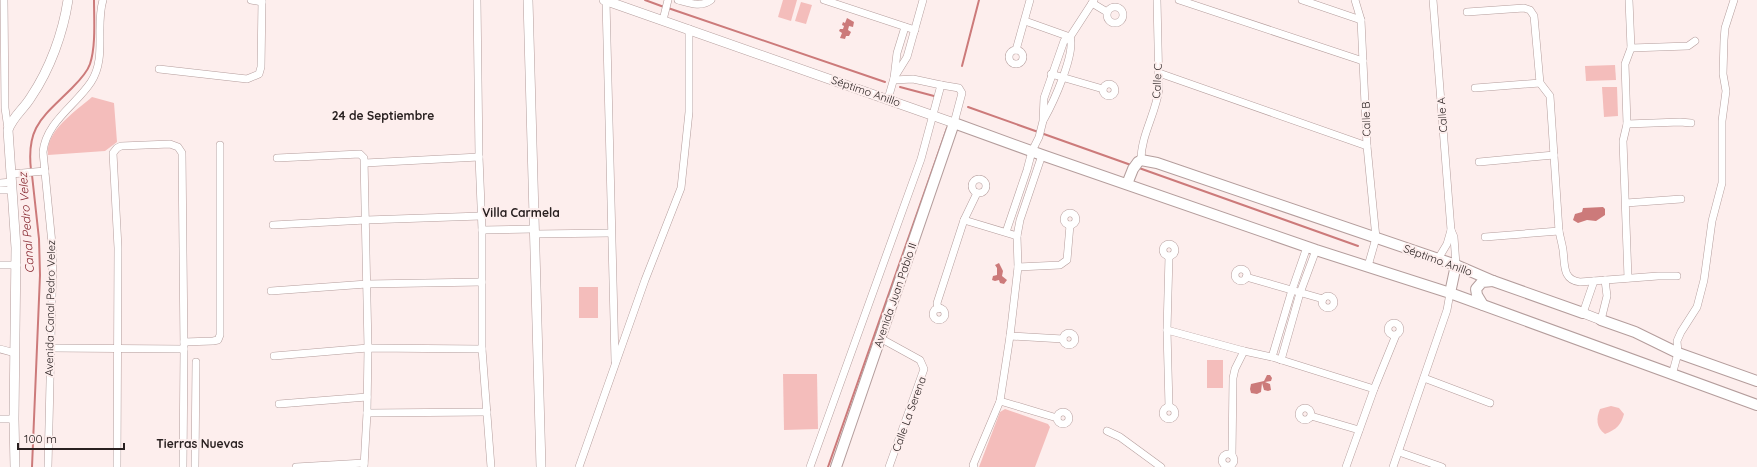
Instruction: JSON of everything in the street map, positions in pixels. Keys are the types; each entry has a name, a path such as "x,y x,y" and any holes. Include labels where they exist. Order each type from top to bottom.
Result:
{"main road":[{"name":"Séptimo Anillo","path":"954,123 1312,249 1450,293 1757,406"},
{"name":"Avenida Juan Pablo II","path":"836,467 954,123"},
{"name":"Séptimo Anillo","path":"1137,163 1164,166 1456,264 1493,281 1583,313"},
{"path":"1127,184 1137,163"},
{"path":"1450,293 1456,264"},
{"path":"1483,305 1477,295 1477,286 1482,282 1493,281"},
{"name":"Séptimo Anillo","path":"1601,320 1635,332 1678,353 1757,381"}],"street":[{"path":"4,0 3,108 8,130 13,180 17,265 14,419 15,467"},
{"path":"8,130 11,123 31,98 40,82 59,39 68,0"},
{"name":"Avenida Canal Pedro Velez","path":"48,467 52,254 43,171 44,142 47,134 84,91 97,72 99,61 100,17 103,0"},
{"path":"159,70 247,79 259,74 261,67 262,1 251,0"},
{"path":"477,0 479,157 482,216 482,349 491,467"},
{"path":"528,0 540,467"},
{"path":"605,0 615,365"},
{"name":"Séptimo Anillo","path":"605,0 666,10 689,29 954,123"},
{"path":"681,0 700,5 706,4 711,0"},
{"path":"824,0 915,30"},
{"path":"894,79 904,63 923,0"},
{"path":"1016,50 1030,0"},
{"name":"Calle C","path":"1137,163 1158,98 1159,73 1157,0"},
{"path":"1180,0 1364,61"},
{"path":"1302,0 1361,20"},
{"name":"Calle B","path":"1355,0 1361,20 1367,146 1376,238"},
{"name":"Calle A","path":"1433,0 1451,230 1454,237 1456,264"},
{"path":"1628,278 1623,141 1627,124 1625,64 1631,48 1629,0"},
{"path":"1672,375 1678,353 1677,341 1697,307 1704,280 1712,221 1722,183 1722,121 1726,91 1723,74 1724,40 1725,28 1734,0"},
{"path":"1006,232 1028,169 1032,151 1038,137 1042,123 1044,98 1051,74 1064,41 1070,37 1093,2 1108,12"},
{"path":"1467,12 1524,8 1532,12 1534,16 1540,83 1550,96 1559,231 1563,248 1565,272 1567,276 1576,281 1677,276"},
{"path":"1024,21 1070,37"},
{"path":"888,99 894,79 895,59 906,27"},
{"path":"579,467 645,280 681,188 689,112 689,29"},
{"path":"1042,123 1055,100 1072,43 1070,37"},
{"path":"1631,48 1688,46 1695,41"},
{"path":"1159,73 1367,146"},
{"path":"1051,74 1103,90"},
{"path":"894,79 914,79 959,88 962,93 954,123"},
{"path":"1474,88 1540,83"},
{"path":"810,467 916,173 934,115 941,85"},
{"path":"1627,124 1691,123"},
{"path":"117,467 118,248 112,159 113,153 117,148 122,146 170,144 178,147 182,153 184,345 183,467"},
{"path":"50,348 117,349 184,345 218,340 220,335 220,145"},
{"path":"277,158 360,154 366,163 368,348 367,413 364,465 296,467"},
{"path":"974,467 973,465 1000,401 1018,268 1017,236 1042,155"},
{"path":"1479,162 1554,155"},
{"path":"366,163 479,157"},
{"path":"0,183 43,171"},
{"path":"0,190 13,180"},
{"path":"938,308 937,303 964,220 977,193"},
{"path":"1626,203 1681,199"},
{"path":"273,225 482,216"},
{"path":"964,220 1017,236"},
{"path":"1018,268 1060,266 1064,263 1067,260 1070,225"},
{"path":"482,230 611,233"},
{"path":"1438,259 1447,244 1451,230"},
{"path":"1484,237 1559,231"},
{"path":"1368,266 1376,238"},
{"path":"1272,357 1292,290 1312,249"},
{"path":"1281,360 1312,249"},
{"path":"1168,407 1167,330 1169,256"},
{"path":"0,265 17,265"},
{"path":"1246,277 1323,299"},
{"path":"1601,320 1607,296 1605,280"},
{"path":"1583,313 1594,281"},
{"path":"271,291 367,284 482,282"},
{"path":"1393,467 1447,310 1450,293"},
{"name":"Séptimo Anillo","path":"1583,313 1601,320"},
{"path":"1167,330 1272,357 1374,389"},
{"path":"1346,467 1374,389 1396,335"},
{"path":"1010,336 1063,339"},
{"name":"Calle La Serena","path":"880,338 920,360 924,369 890,467"},
{"path":"274,356 368,348 482,349"},
{"path":"0,349 15,353"},
{"path":"1232,455 1233,378 1235,369 1244,351"},
{"path":"195,467 196,362"},
{"path":"1424,378 1490,403"},
{"path":"279,404 367,397"},
{"path":"1000,401 1057,418"},
{"path":"367,413 487,412"},
{"path":"1311,416 1359,430"},
{"path":"0,419 14,419"},
{"path":"1107,431 1120,437 1162,467"},
{"path":"1399,452 1442,467"}],"shaded area":[{"path":"783,0 797,0 791,21 778,17"},
{"path":"801,2 812,5 806,24 795,21"},
{"path":"847,18 854,22 853,27 849,26 848,30 851,32 849,36 846,36 845,39 840,38 842,33 839,31 840,29 843,29 843,22 845,23"},
{"path":"1615,65 1616,80 1586,81 1585,66"},
{"path":"1602,87 1617,87 1618,116 1604,117"},
{"path":"92,97 114,103 117,142 105,151 48,155 48,146 56,130 70,115"},
{"path":"1603,207 1605,209 1605,215 1596,221 1587,220 1578,223 1573,220 1575,214 1582,212 1583,208"},
{"path":"999,263 1003,271 1002,276 1007,280 1004,284 1000,283 999,280 992,280 993,276 997,275 997,268 995,265"},
{"path":"579,287 598,287 598,318 579,318"},
{"path":"1207,360 1223,360 1223,388 1207,388"},
{"path":"783,374 817,374 818,429 784,430"},
{"path":"1267,375 1270,375 1272,378 1271,381 1265,382 1270,384 1271,390 1264,390 1262,383 1261,392 1257,394 1251,393 1251,384 1264,381"},
{"path":"1611,406 1619,408 1624,414 1618,426 1605,434 1598,426 1598,416 1600,409"},
{"path":"1005,409 1048,424 1050,427 1035,467 979,467 1000,412"}],"waterway":[{"name":"Canal Pedro Velez","path":"31,170 31,143 34,132 39,123 80,80 90,64 94,41 94,0"},
{"path":"645,0 664,7"},
{"path":"962,66 979,0"},
{"path":"668,8 885,82"},
{"path":"900,87 934,96"},
{"path":"968,107 1131,165"},
{"path":"828,467 947,128"},
{"path":"1139,168 1358,246"},
{"name":"Canal Pedro Velez","path":"32,175 39,239 40,275 32,467"}],"district":[{"name":"24 de Septiembre","path":"383,115"},
{"name":"Villa Carmela","path":"521,212"},
{"name":"Tierras Nuevas","path":"200,443"}]}
